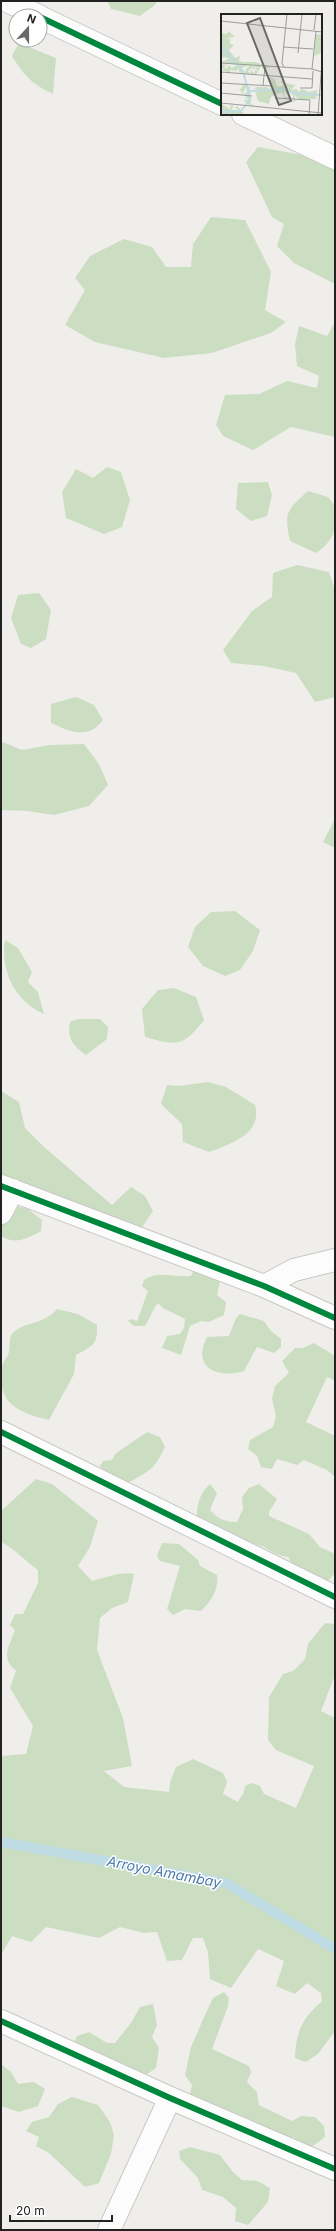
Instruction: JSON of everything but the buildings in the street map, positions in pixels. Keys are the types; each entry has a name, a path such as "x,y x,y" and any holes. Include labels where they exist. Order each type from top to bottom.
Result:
{"street":[{"path":"8,1 22,8"},
{"path":"48,20 221,104"},
{"path":"245,115 335,158"},
{"path":"1,1214 7,1188 264,1286 335,1318"},
{"path":"264,1286 294,1270 335,1260"},
{"path":"1,1432 335,1597"},
{"path":"1,2021 170,2098 335,2169"},
{"path":"109,2230 170,2098"}],"green space":[{"path":"107,1 156,1 156,4 140,16 111,9"},
{"path":"16,48 31,48 56,58 53,94 29,79 12,56"},
{"path":"258,147 319,158 335,168 335,284 294,263 277,246 284,224 272,217 246,162"},
{"path":"211,217 245,220 271,272 265,310 286,322 271,333 212,353 164,358 95,342 65,325 85,290 75,278 90,256 124,239 152,247 166,267 191,267 193,244"},
{"path":"335,322 335,437 291,427 253,450 223,436 216,425 225,395 259,394 287,381 317,388 319,376 297,366 295,344 299,326 327,336"},
{"path":"107,467 121,472 130,500 122,527 104,534 66,518 62,492 76,469 93,478"},
{"path":"268,482 272,495 267,516 251,521 236,509 238,483"},
{"path":"308,491 328,497 335,506 335,522 331,538 323,548 316,553 290,541 287,524 288,513 291,508"},
{"path":"297,565 329,572 335,590 335,697 315,702 296,673 264,666 231,663 223,650 252,611 272,597 273,573"},
{"path":"39,593 51,610 46,639 31,648 21,644 11,618 18,595"},
{"path":"76,697 94,705 103,720 91,730 85,732 72,731 51,723 51,704"},
{"path":"3,742 22,750 50,745 84,744 99,764 108,785 89,806 54,815 27,811 1,810 1,743"},
{"path":"335,819 335,848 323,842"},
{"path":"235,911 260,930 253,951 240,970 225,976 203,966 188,947 195,927 211,912"},
{"path":"5,940 18,948 32,972 28,982 38,992 44,1014 25,1002 12,984 5,963"},
{"path":"174,988 196,997 204,1020 185,1040 179,1042 165,1042 145,1037 142,1009 158,990"},
{"path":"78,1019 100,1019 108,1027 107,1039 86,1055 74,1045 69,1033 70,1022"},
{"path":"208,1082 226,1087 255,1105 256,1115 254,1123 249,1131 243,1136 209,1152 183,1142 182,1124 161,1104 167,1085 179,1086"},
{"path":"1,1091 19,1102 25,1128 44,1147 112,1205 131,1187 145,1196 153,1211 142,1227 148,1237 1,1181"},
{"path":"1,1195 6,1203 28,1209 42,1220 41,1231 21,1240 6,1239 1,1236"},
{"path":"195,1267 221,1277 217,1295 226,1302 224,1315 209,1322 201,1321 190,1326 181,1355 162,1348 167,1336 180,1334 184,1328 185,1319 163,1308 159,1304 156,1305 145,1326 134,1326 128,1321 131,1319 137,1321 148,1291 142,1286 144,1280 155,1275 191,1276"},
{"path":"57,1309 78,1314 97,1325 97,1332 93,1344 76,1355 74,1374 49,1420 23,1412 10,1402 5,1396 2,1388 1,1368 9,1353 12,1334 22,1327 45,1318"},
{"path":"240,1314 264,1321 271,1331 281,1339 281,1347 274,1353 257,1347 244,1371 225,1373 210,1369 202,1357 203,1348 207,1337 229,1336 236,1318"},
{"path":"314,1343 335,1356 335,1381 327,1377 306,1422 335,1436 335,1477 327,1470 304,1460 297,1465 277,1459 272,1469 261,1467 257,1456 248,1449 250,1440 273,1427 276,1416 272,1398 275,1386 289,1373 282,1361 295,1348 303,1348"},
{"path":"147,1432 160,1437 165,1447 153,1467 125,1485 107,1477 100,1466 103,1461 112,1460 115,1454"},
{"path":"36,1479 52,1484 98,1521 90,1547 78,1566 92,1581 119,1574 134,1574 128,1602 112,1608 100,1618 97,1650 123,1718 132,1766 104,1771 124,1787 169,1792 170,1782 176,1767 193,1759 223,1773 227,1782 223,1794 238,1802 244,1792 245,1786 252,1783 260,1786 264,1794 296,1808 314,1766 276,1750 268,1740 269,1697 283,1674 293,1671 305,1659 308,1644 325,1623 335,1624 335,1675 321,1711 335,1718 335,2031 318,2054 306,2062 295,2058 297,2040 301,2026 309,2014 322,2001 321,1993 307,1983 295,1994 276,1986 284,1961 258,1949 231,1988 210,1979 208,1952 203,1938 193,1938 182,1960 167,1961 157,1932 144,1933 120,1927 99,1938 46,1927 31,1942 12,1936 1,1955 1,1756 26,1754 33,1726 10,1688 16,1671 8,1661 7,1652 15,1630 10,1625 15,1614 23,1614 38,1583 38,1570 11,1548 1,1542 1,1511"},
{"path":"210,1484 217,1493 210,1510 222,1519 237,1522 243,1509 242,1497 249,1488 259,1484 277,1499 269,1512 269,1516 309,1534 320,1547 335,1554 335,1573 329,1580 322,1582 296,1569 288,1557 274,1553 260,1545 248,1544 239,1546 198,1523 197,1512 199,1502 203,1492"},
{"path":"162,1543 179,1544 198,1560 200,1566 217,1575 217,1585 214,1595 201,1611 185,1609 173,1615 167,1609 180,1566 160,1561 157,1556"},
{"path":"224,1992 229,1998 228,2006 212,2049 249,2066 251,2072 247,2082 257,2092 259,2105 292,2121 301,2116 315,2117 324,2126 325,2137 309,2149 300,2147 294,2137 281,2139 188,2104 192,2085 185,2075 191,2047 213,1998"},
{"path":"153,2004 157,2025 152,2037 159,2048 156,2068 137,2081 71,2048 77,2036 89,2032 107,2043 115,2043 131,2023 140,2007"},
{"path":"1,2064 11,2072 18,2084 34,2082 45,2089 38,2106 19,2112 1,2106"},
{"path":"72,2097 98,2105 110,2122 114,2135 111,2154 99,2183 85,2187 49,2153 36,2146 39,2137 26,2131 32,2122 49,2117 58,2104"},
{"path":"190,2147 220,2155 233,2172 242,2180 257,2181 270,2188 268,2202 248,2225 235,2221 236,2208 223,2197 202,2190 198,2178 180,2159 179,2151"}],"waterway":[{"name":"Arroyo Amambay","path":"1,1842 226,1883 335,1949"}],"cycle path":[{"path":"48,21 221,104"},
{"path":"1,1186 264,1286 335,1318"},
{"path":"1,1432 335,1597"},
{"path":"1,2021 170,2098 335,2169"}]}
